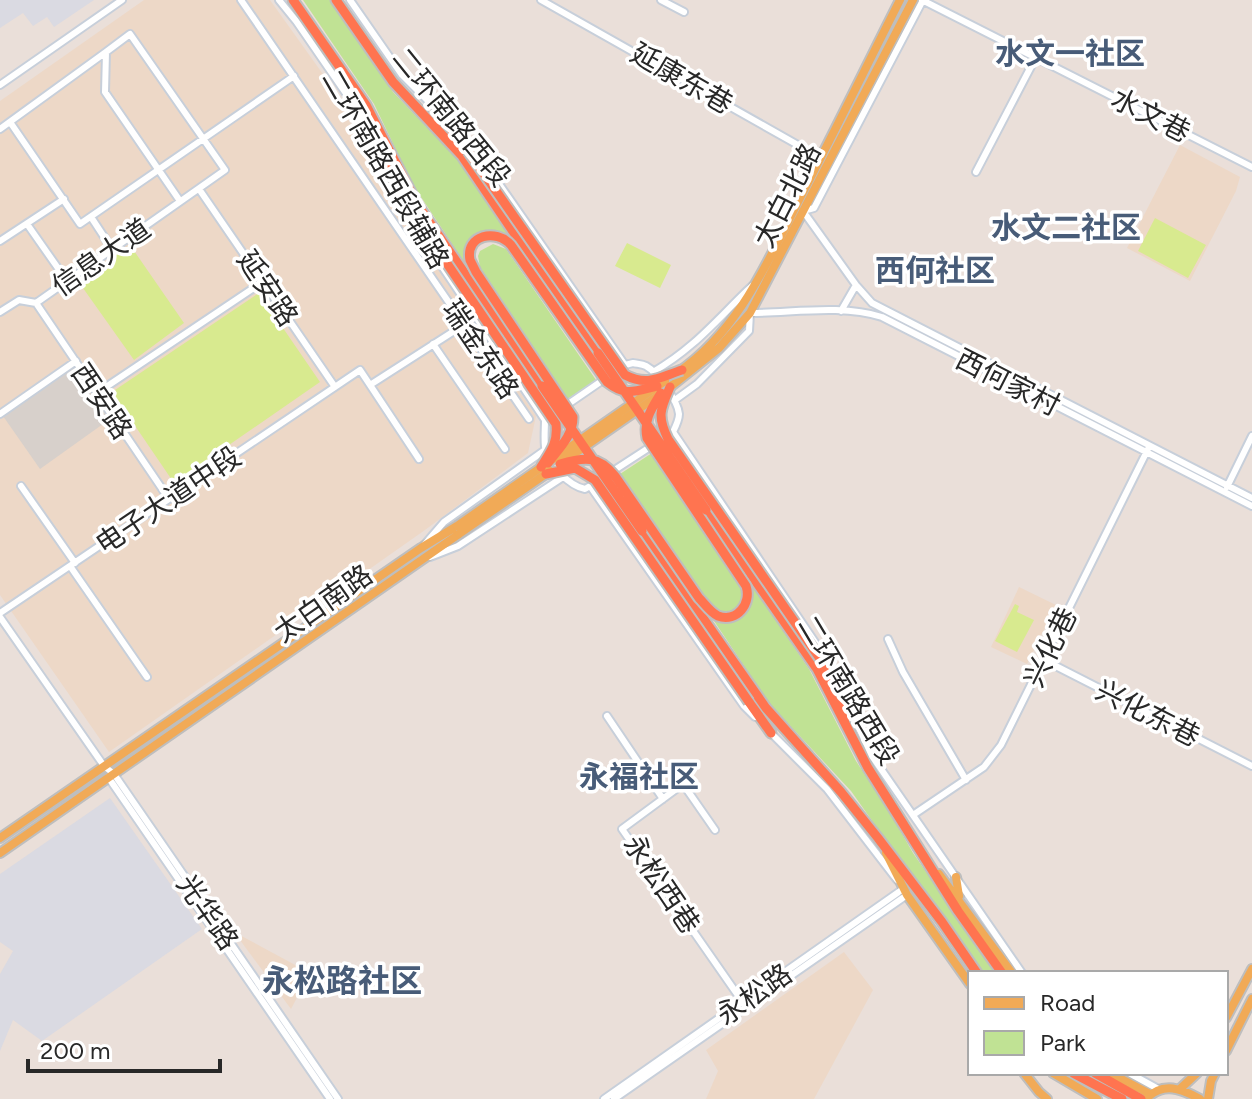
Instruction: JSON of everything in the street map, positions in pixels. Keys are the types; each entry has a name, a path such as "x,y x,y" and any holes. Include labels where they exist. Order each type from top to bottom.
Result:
{"highway":[{"name":"二环南路西段","path":"293,0 366,105 380,146 413,207 482,298 766,708 878,838 976,971"},
{"name":"二环南路西段","path":"336,0 393,82 465,154 533,261 734,550 820,666"},
{"path":"437,110 465,154 625,375 643,382 682,370"},
{"path":"413,207 556,424 555,444 545,468"},
{"path":"545,468 573,429 573,417 481,280 470,258 474,243 479,238 491,234 505,238 607,382 629,393 663,387"},
{"path":"516,251 533,261 539,285"},
{"path":"481,280 482,298 498,306"},
{"path":"560,464 582,459 602,462 710,611 730,617 740,613 749,594 739,575 647,438 646,420 663,387"},
{"path":"663,387 660,421 668,439 820,666 850,732"},
{"path":"545,468 575,468 595,480 771,733"},
{"path":"713,537 734,550 739,575"},
{"path":"681,571 681,588 699,598"},
{"path":"839,685 850,732"},
{"name":"二环南路西段","path":"850,732 868,768 1001,971"},
{"path":"1077,1075 1122,1099"},
{"path":"1099,1075 1146,1097"}],"main road":[{"name":"太白北路","path":"663,387 725,330 742,308 900,0"},
{"name":"太白北路","path":"663,387 719,348 750,313 913,0"},
{"name":"太白南路","path":"0,853 427,558 458,530 663,387"},
{"name":"太白南路","path":"545,468 560,464 663,387"},
{"name":"太白南路","path":"0,838 421,548 458,530"},
{"path":"878,838 906,892 968,981"},
{"path":"956,877 959,906"},
{"name":"二环南路西段","path":"959,906 1010,971"},
{"path":"1228,1014 1252,969"},
{"path":"1228,1047 1252,999"},
{"path":"1026,1075 1047,1099"},
{"path":"1056,1075 1097,1099"},
{"path":"1113,1075 1146,1097 1160,1090 1181,1088 1200,1099"},
{"path":"1181,1088 1195,1075"},
{"path":"1208,1099 1214,1075"}],"street":[{"path":"0,85 122,0"},
{"name":"瑞金东路","path":"241,0 529,419"},
{"name":"二环南路西段辅路","path":"279,0 356,108 380,146 406,213 545,420"},
{"name":"二环南路西段辅路","path":"350,0 402,75 472,145 625,365"},
{"name":"延康东巷","path":"541,0 821,158"},
{"path":"661,0 684,12"},
{"path":"803,211 814,208 922,0"},
{"name":"水文巷","path":"922,0 1252,167"},
{"path":"0,129 130,34 203,139"},
{"path":"106,52 105,92 180,201"},
{"path":"976,172 1036,57"},
{"path":"10,122 80,224 294,76"},
{"name":"信息大道","path":"0,312 19,300 36,303 225,170 203,139"},
{"name":"延安路","path":"199,189 335,387"},
{"path":"0,241 64,199"},
{"name":"西何家村","path":"803,211 872,303 1226,489 1252,506"},
{"path":"91,217 112,249"},
{"path":"27,224 67,281"},
{"path":"653,372 697,342 757,280"},
{"path":"97,393 264,281"},
{"path":"841,311 856,285"},
{"name":"西安路","path":"36,303 169,499"},
{"name":"西何家村","path":"750,313 841,311 882,317 1148,449"},
{"path":"675,400 697,384 749,331 750,313"},
{"path":"419,459 370,385 465,324"},
{"path":"433,344 505,449"},
{"path":"0,414 76,361"},
{"path":"625,365 646,366 653,372 675,400 679,416 673,432 585,489 563,477 545,450 545,420 625,365"},
{"name":"电子大道中段","path":"0,615 360,370 370,385"},
{"path":"673,432 831,666 872,756 1021,971"},
{"path":"1226,489 1252,436"},
{"name":"兴化巷","path":"913,815 984,767 1001,745 1148,449"},
{"path":"421,548 444,522 545,450"},
{"path":"427,558 458,546 563,477"},
{"path":"21,486 147,677"},
{"path":"590,486 744,706 827,789 906,892"},
{"name":"西何家村","path":"1226,489 1252,498"},
{"name":"光华路","path":"0,615 338,1099"},
{"path":"888,639 903,672 966,780"},
{"name":"兴化东巷","path":"1044,660 1252,766"},
{"path":"607,716 663,799"},
{"name":"光华路","path":"111,776 330,1099"},
{"name":"永松西巷","path":"715,830 683,784 622,829 744,1005"},
{"name":"永松路","path":"614,1099 906,892"},
{"name":"永松路","path":"604,1099 744,1005"},
{"path":"1133,1075 1160,1090"}],"shaded area":[{"path":"0,0 94,0 54,27 47,17 33,26 23,13 0,28"},
{"path":"144,0 270,0 335,91 373,172 536,416 528,453 425,530 109,752 0,595 0,101"},
{"path":"1180,145 1240,177 1236,191 1190,281 1127,248"},
{"path":"75,367 110,419 40,469 3,416"},
{"path":"1019,587 1056,605 1027,664 991,647"},
{"path":"110,798 202,929 42,1041 13,1020 0,1051 0,974 13,951 0,942 0,874"},
{"path":"234,932 310,973 291,1009"},
{"path":"844,952 873,990 814,1099 706,1099 718,1071 706,1050"}],"green space":[{"path":"303,0 330,0 393,92 459,161 508,234 490,231 477,236 469,247 466,265 413,185 374,104"},
{"path":"1155,218 1206,245 1188,278 1138,251"},
{"path":"627,243 671,265 660,288 615,266"},
{"path":"493,244 506,249 596,380 568,399 480,267 480,251"},
{"path":"130,245 184,323 134,360 78,281"},
{"path":"259,293 320,382 174,483 112,392"},
{"path":"652,453 743,588 737,609 722,614 711,606 620,474"},
{"path":"753,587 809,669 856,761 913,853 995,971 979,971 851,791 769,703 710,615 741,617 752,599"},
{"path":"1015,604 1019,606 1017,612 1034,620 1017,652 995,641"}],"district":[{"name":"水文一社区","path":"1070,53"},
{"name":"水文二社区","path":"1066,227"},
{"name":"西何社区","path":"935,270"},
{"name":"永福社区","path":"639,776"},
{"name":"永松路社区","path":"342,981"}]}
